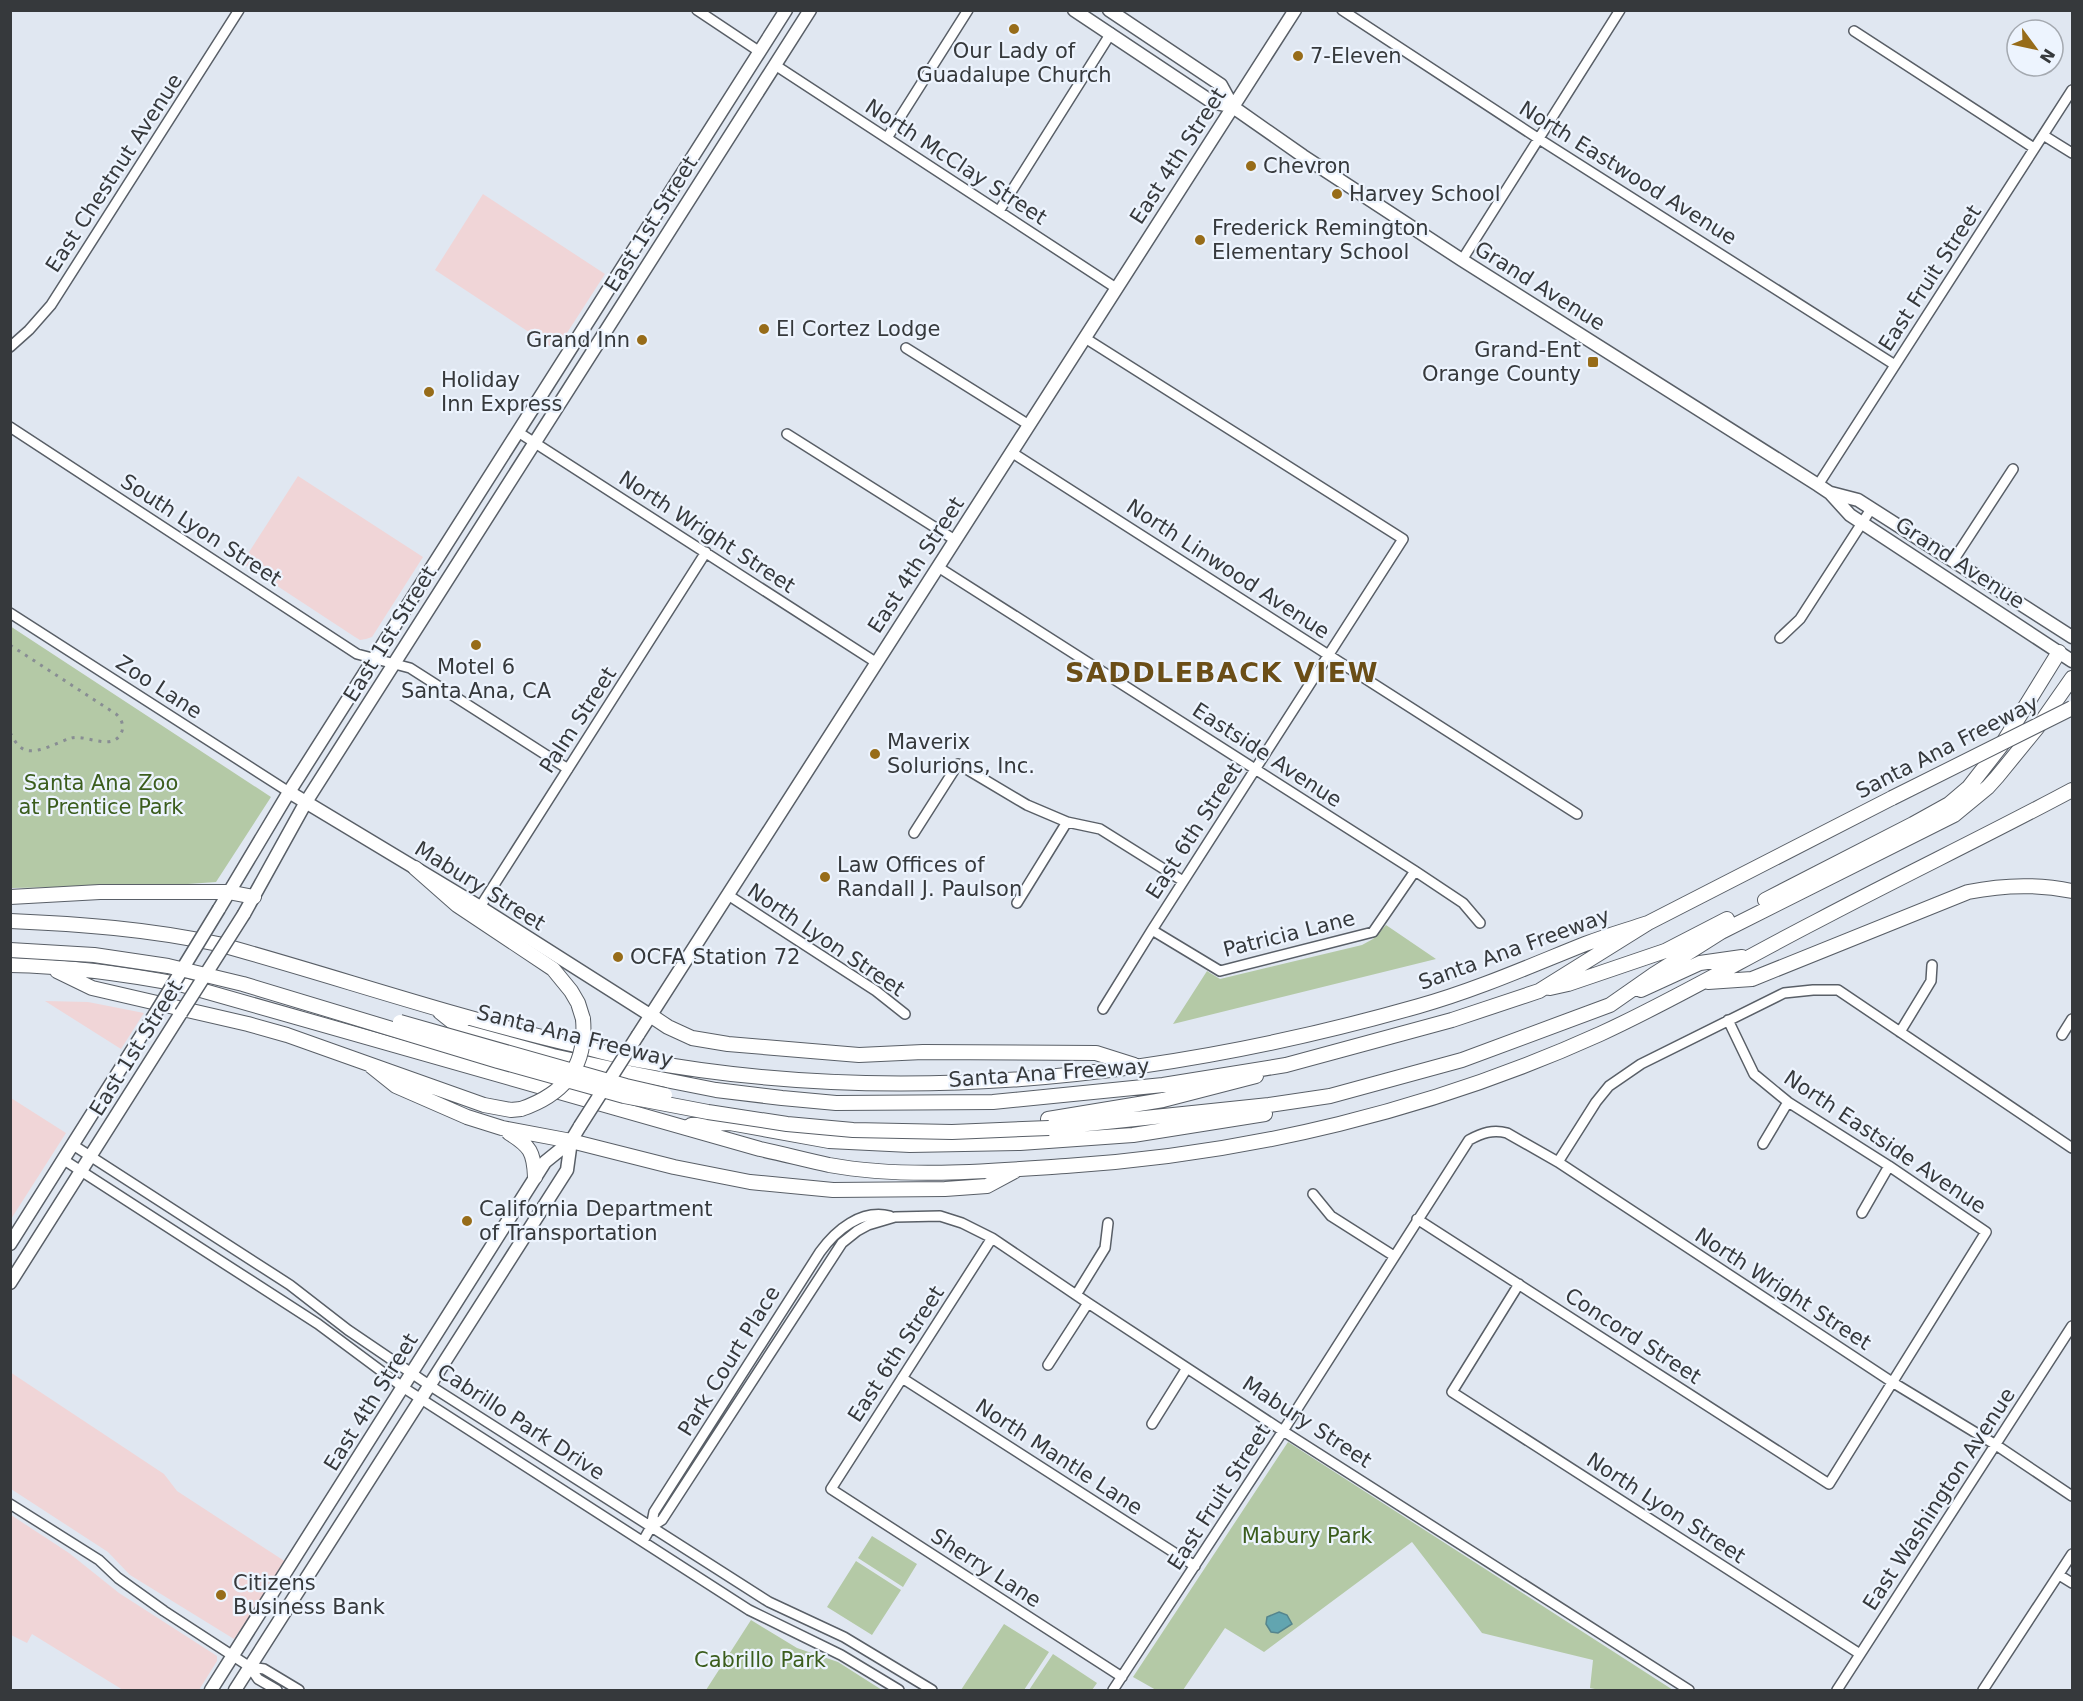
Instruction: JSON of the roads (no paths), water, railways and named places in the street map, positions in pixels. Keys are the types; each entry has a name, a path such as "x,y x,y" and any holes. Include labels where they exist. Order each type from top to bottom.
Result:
{"highway":[{"path":"1539,991 1568,984 1665,951 1949,804 1969,787 1987,766 2059,652"},
{"path":"1610,1005 1721,932 1954,815 1997,777 2037,728 2073,678"},
{"name":"Santa Ana Freeway","path":"436,1009 465,1032 553,1056 716,1090 836,1102 1004,1101 1163,1085 1286,1065 1452,1020 1539,991 1648,923 2073,708"},
{"path":"10,965 47,966 144,977 183,985 760,1149 831,1165 911,1173 1018,1169 1132,1161 1188,1154 1297,1134 1366,1118 1412,1105 1514,1070 1634,1018 2073,790"},
{"path":"47,966 92,988 287,1035 484,1105 511,1110 522,1109 551,1097 576,1070 584,1034 583,1019 571,991 553,969 457,905 415,868"},
{"path":"1703,982 1752,979 1968,892 2026,886 2073,891"},
{"path":"10,897 100,892 228,892 254,897"},
{"name":"Santa Ana Freeway","path":"10,921 112,926 190,938 249,952 436,1009 637,1060 755,1076 842,1082 948,1083 1035,1079 1138,1067 1250,1048 1422,1005 1488,984 1589,942 1648,923"},
{"path":"10,941 95,947 171,957 626,1086 708,1105 852,1124 1049,1123 1236,1083 1286,1065"},
{"path":"10,950 94,955 168,966 222,979 624,1096 787,1124 853,1130 952,1132 1310,1100"},
{"path":"680,1126 730,1123 829,1141 910,1145 1020,1143 1133,1135 1270,1113 1310,1100 1408,1076 1462,1060 1610,1005 1700,963 1753,955"},
{"path":"650,1014 668,1027 693,1038 729,1044 859,1055 923,1052 1096,1053 1138,1067"},
{"path":"371,1066 396,1086 467,1117 502,1128 571,1141 674,1167 750,1182 833,1190 934,1190 987,1186 1018,1169"},
{"path":"502,1128 524,1142 530,1149 536,1177"}],"main road":[{"name":"East 1st Street","path":"10,1244 155,1014 288,792 786,10"},
{"name":"East 1st Street","path":"10,1283 244,914 306,802 810,10"},
{"name":"Grand Avenue","path":"1074,10 1212,102 1233,107 1462,260 1830,493 1850,514 1863,523 2073,660"},
{"name":"Grand Avenue","path":"1109,10 1124,14 1221,85 1233,107"},
{"name":"East 4th Street","path":"211,1690 545,1162 571,1141 650,1014 1294,10"},
{"path":"729,137 762,72 764,60 760,52"},
{"name":"Grand Avenue","path":"1830,493 1858,500 2071,634"},
{"path":"2059,652 2071,634"},
{"name":"Mabury Street","path":"288,792 480,907 650,1014"},
{"name":"East 4th Street","path":"235,1690 567,1170 571,1141"}],"street":[{"name":"East Chestnut Avenue","path":"10,347 51,305 239,10"},
{"path":"697,10 760,52"},
{"path":"888,138 968,10"},
{"name":"North Eastwood Avenue","path":"1342,10 1539,139 1895,364"},
{"path":"1462,260 1620,10"},
{"path":"1854,32 2034,148"},
{"path":"999,211 1111,33"},
{"name":"North McClay Street","path":"775,65 1116,288"},
{"name":"East Fruit Street","path":"1818,486 2073,90"},
{"path":"2043,135 2073,153"},
{"name":"East 6th Street","path":"1085,338 1403,539 1152,930"},
{"path":"906,348 1029,425"},
{"name":"South Lyon Street","path":"10,427 357,654 374,658"},
{"name":"North Wright Street","path":"518,432 877,663"},
{"path":"787,434 955,540"},
{"name":"North Linwood Avenue","path":"1011,452 1577,813"},
{"path":"1953,561 2013,469"},
{"path":"1780,638 1800,619 1871,509"},
{"name":"Palm Street","path":"480,907 706,552"},
{"name":"Eastside Avenue","path":"938,567 1415,871 1463,903 1480,923"},
{"name":"Zoo Lane","path":"10,613 288,792"},
{"path":"374,658 410,668 568,769"},
{"path":"914,833 958,764 1028,805 1067,822 1100,829 1183,881"},
{"path":"1017,903 1067,822"},
{"name":"Patricia Lane","path":"1152,930 1220,971 1372,932 1415,871"},
{"name":"North Lyon Street","path":"728,895 876,991 905,1014"},
{"path":"1103,1009 1152,930"},
{"path":"1900,1032 1931,981 1932,965"},
{"path":"1558,1162 1596,1102 1609,1086 1641,1064 1784,993 1813,990 1838,990 2073,1148"},
{"path":"2062,1035 2073,1019"},
{"name":"North Eastside Avenue","path":"1728,1020 1754,1074 1788,1102 1890,1166 1986,1232 1892,1382"},
{"path":"1763,1144 1788,1102"},
{"name":"North Wright Street","path":"1469,1140 1484,1133 1499,1131 1525,1142 1892,1382 1996,1445 2073,1496"},
{"name":"East Fruit Street","path":"1113,1690 1283,1431 1469,1140"},
{"name":"Cabrillo Park Drive","path":"73,1145 290,1285 348,1330 413,1374 769,1602 844,1637 932,1690"},
{"name":"Cabrillo Park Drive","path":"64,1160 318,1324 404,1388 749,1610 841,1655 899,1690"},
{"path":"1862,1213 1890,1166"},
{"path":"1313,1194 1331,1216 1394,1256"},
{"name":"Mabury Street","path":"850,1222 884,1215 895,1217 940,1216 963,1222 992,1238 1283,1431 1689,1690"},
{"name":"Mabury Street","path":"857,1231 868,1225 895,1217"},
{"name":"Concord Street","path":"1417,1219 1829,1484 1892,1382"},
{"name":"Park Court Place","path":"643,1540 651,1527 654,1512 820,1252 832,1235 850,1222"},
{"path":"1076,1295 1105,1248 1108,1223"},
{"name":"Park Court Place","path":"651,1527 662,1520 832,1256 842,1243 857,1231"},
{"name":"East 6th Street","path":"831,1489 992,1238"},
{"name":"North Lyon Street","path":"1519,1284 1452,1392 1860,1654"},
{"path":"1048,1365 1088,1303"},
{"name":"East Washington Avenue","path":"1837,1690 2073,1326"},
{"path":"1152,1424 1187,1368"},
{"name":"North Mantle Lane","path":"902,1378 1195,1566"},
{"name":"Sherry Lane","path":"831,1489 1122,1677"},
{"path":"10,1504 99,1560 118,1578 250,1667 258,1679 277,1690"},
{"path":"1983,1690 2073,1554"},
{"path":"2059,1575 2073,1583"},
{"path":"250,1667 264,1669 298,1690"},
{"path":"888,1683 897,1668"}],"water":[{"path":"1279,1612 1287,1615 1292,1624 1278,1633 1271,1632 1266,1624 1267,1617"}],"railway":[{"path":"10,645 116,714 123,726 122,731 113,741 77,737 30,751 20,747 10,732"}],"place":[{"name":"Our Lady of Guadalupe Church","path":"1014,29"},
{"name":"7-Eleven","path":"1298,56"},
{"name":"Chevron","path":"1251,166"},
{"name":"Harvey School","path":"1337,194"},
{"name":"Frederick Remington Elementary School","path":"1200,240"},
{"name":"El Cortez Lodge","path":"764,329"},
{"name":"Grand Inn","path":"642,340"},
{"name":"Grand-Ent Orange County","path":"1593,362"},
{"name":"Holiday Inn Express","path":"429,392"},
{"name":"Motel 6 Santa Ana, CA","path":"476,645"},
{"name":"Maverix Solurions, Inc.","path":"875,754"},
{"name":"Law Offices of Randall J. Paulson","path":"825,877"},
{"name":"OCFA Station 72","path":"618,957"},
{"name":"California Department of Transportation","path":"467,1221"},
{"name":"Citizens Business Bank","path":"221,1595"}],"district":[{"name":"SADDLEBACK VIEW","path":"1222,673"}],"park label":[{"name":"Santa Ana Zoo at Prentice Park","path":"101,795"},
{"name":"Mabury Park","path":"1307,1536"},
{"name":"Cabrillo Park","path":"760,1660"}]}
